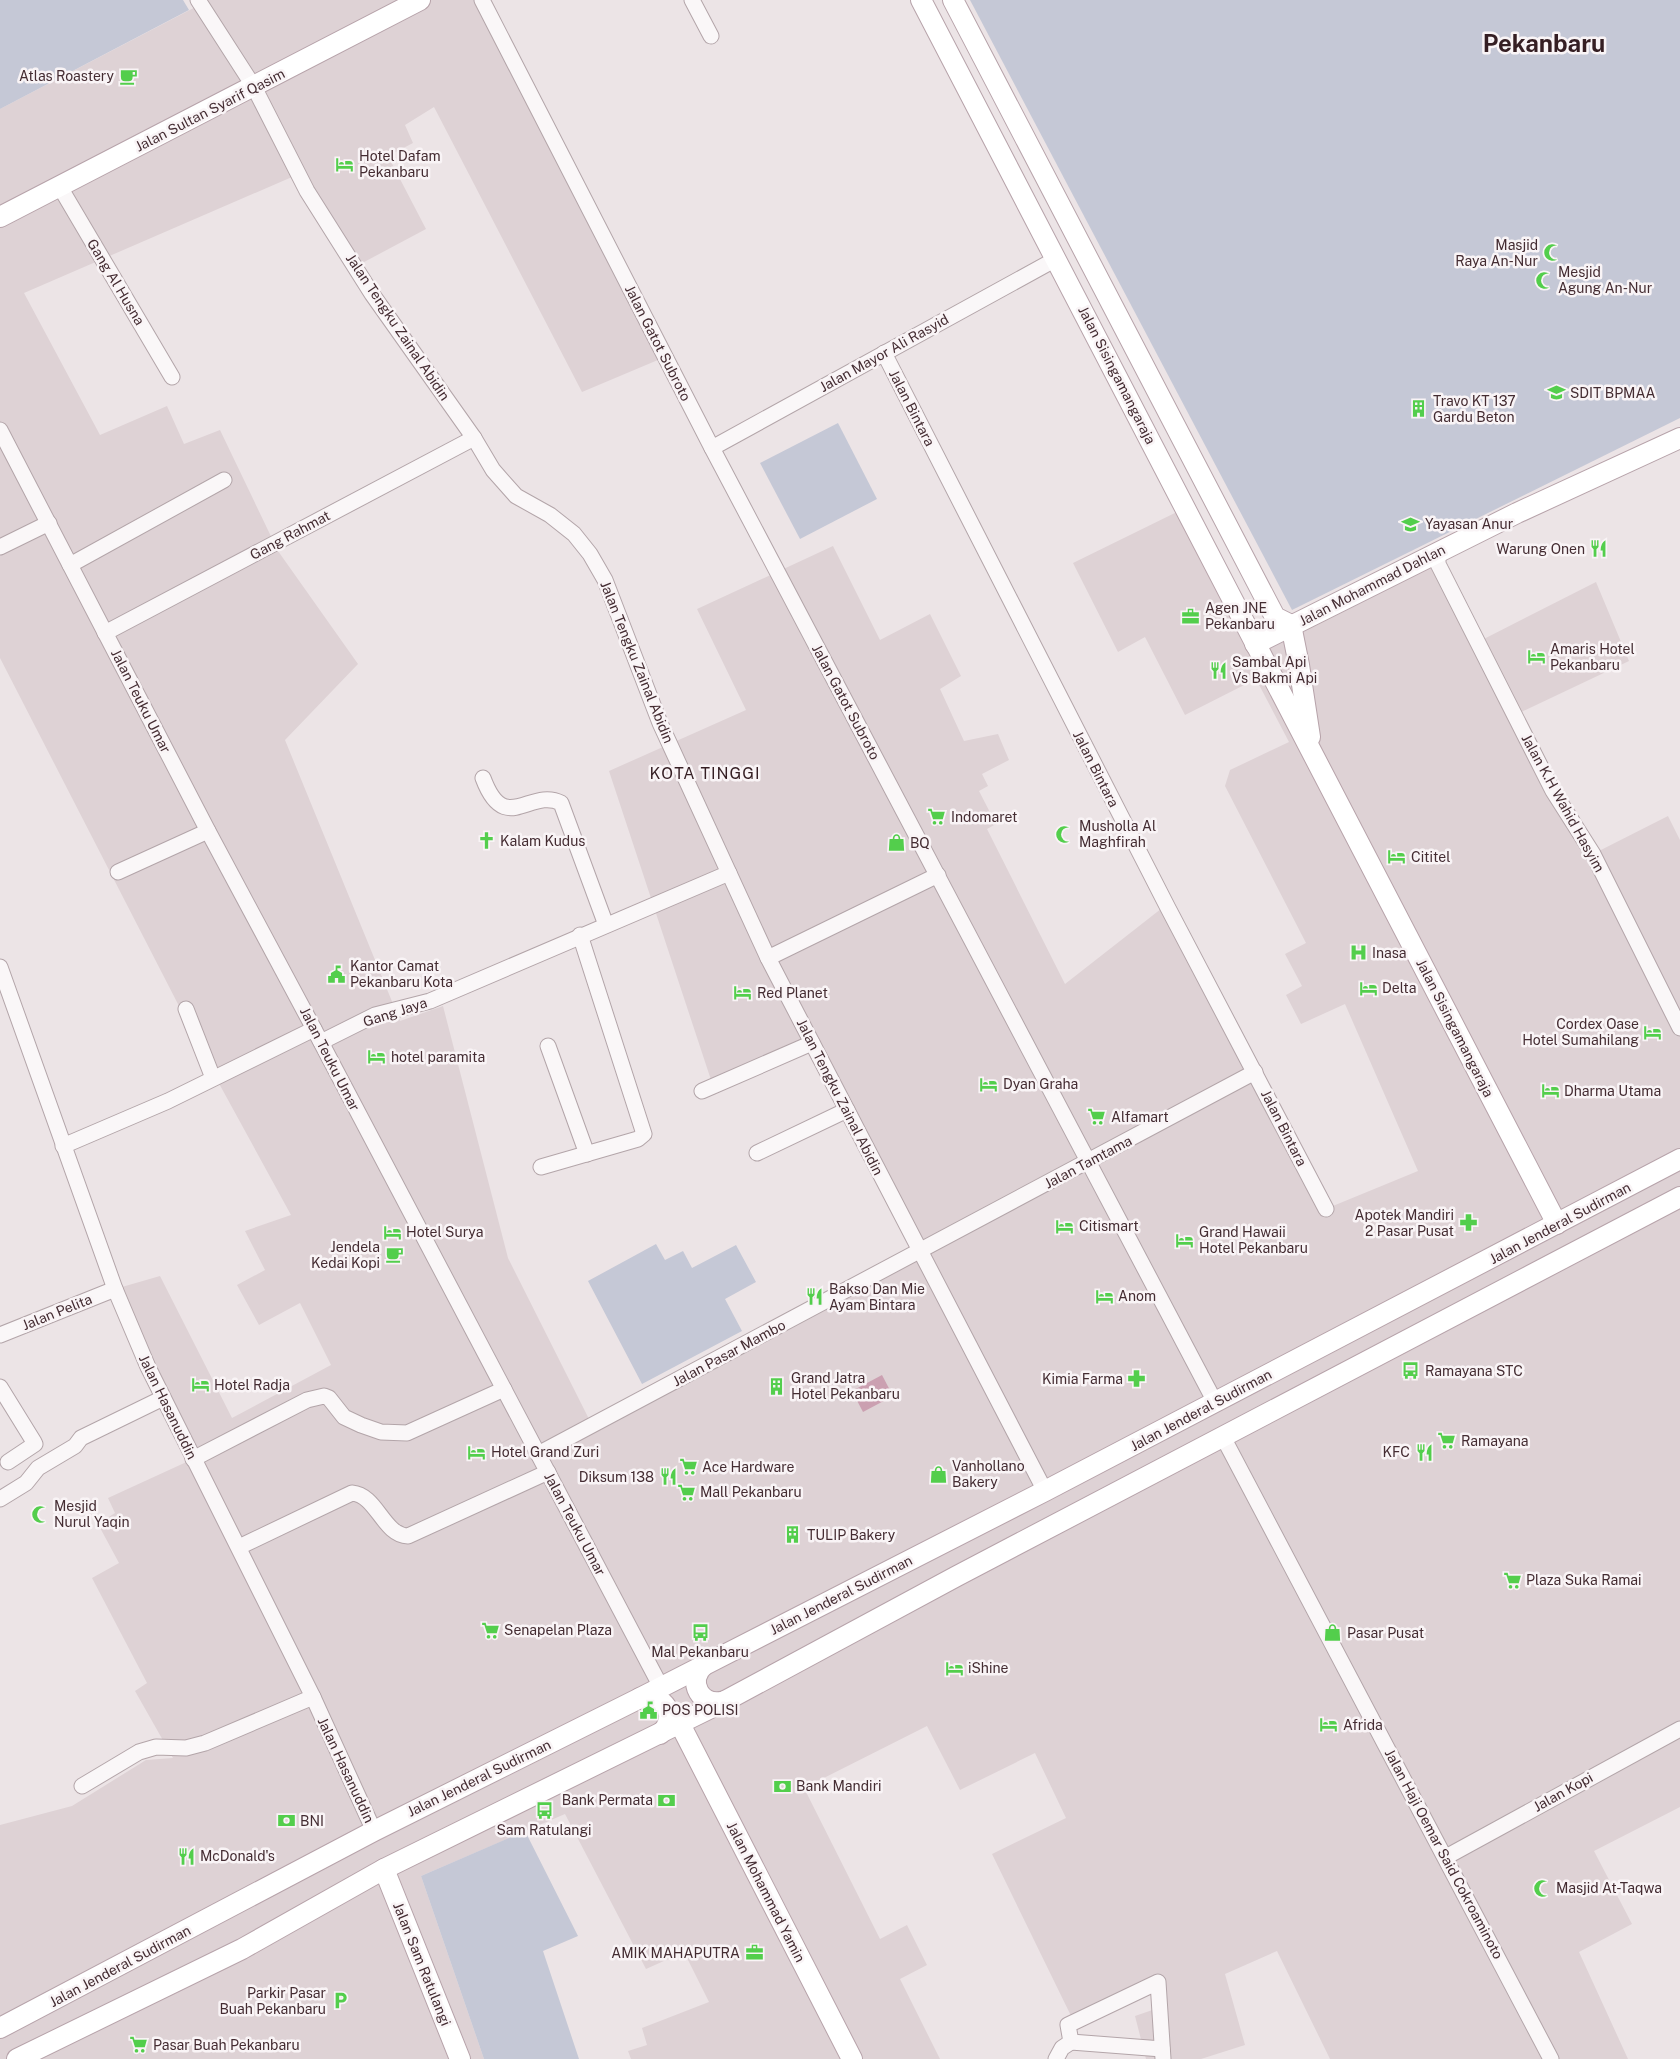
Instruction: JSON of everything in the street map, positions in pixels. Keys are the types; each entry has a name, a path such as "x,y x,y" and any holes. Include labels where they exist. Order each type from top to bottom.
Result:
{"main road":[{"name":"Jalan Sultan Syarif Qasim","path":"0,217 420,0"},
{"name":"Jalan Sisingamangaraja","path":"921,0 1557,1224"},
{"name":"Jalan Sisingamangaraja","path":"954,0 1275,617 1291,625 1300,665 1312,751"},
{"path":"1056,258 1059,205"},
{"name":"Jalan Mohammad Dahlan","path":"1255,644 1438,551 1680,438"},
{"name":"Jalan Jenderal Sudirman","path":"0,2028 374,1830 661,1688 1045,1491 1680,1159"},
{"path":"17,2059 242,1949 384,1869 725,1701 957,1576 1680,1197"},
{"path":"704,1665 699,1670 695,1682 700,1695 711,1702 725,1701"},
{"path":"640,1698 654,1697 666,1704 670,1717 669,1724 660,1734"},
{"name":"Jalan Mohammad Yamin","path":"680,1724 852,2059"},
{"name":"Jalan Sam Ratulangi","path":"384,1869 460,2059"}],"street":[{"name":"Jalan Tengku Zainal Abidin","path":"198,0 254,87 312,199 372,294 474,438 506,487 516,496 550,515 574,534 590,554 604,580 660,723 768,958 1045,1491"},
{"name":"Jalan Gatot Subroto","path":"482,0 712,448 1215,1402"},
{"path":"692,0 710,36"},
{"name":"Gang Al Husna","path":"60,187 172,377"},
{"name":"Jalan Mayor Ali Rasyid","path":"712,448 1056,258"},
{"name":"Jalan Bintara","path":"884,353 1168,908 1326,1209"},
{"name":"Jalan Teuku Umar","path":"0,430 208,831 661,1688"},
{"name":"Gang Rahmat","path":"105,633 474,438"},
{"path":"70,565 224,480"},
{"path":"0,547 49,523"},
{"name":"Jalan K.H Wahid Hasyim","path":"1438,551 1438,564 1554,791 1593,854 1680,1028"},
{"path":"483,778 488,792 497,803 508,808 549,799 560,803 606,925"},
{"path":"118,872 208,831"},
{"name":"Gang Jaya","path":"63,1146 168,1102 213,1078 375,1015 430,1001 580,935 729,873"},
{"path":"768,958 938,875"},
{"path":"541,1167 644,1136 644,1131 580,935"},
{"name":"Jalan Hasanuddin","path":"0,967 115,1289 163,1398 239,1546 313,1698 374,1830"},
{"path":"186,1009 213,1078"},
{"path":"702,1091 812,1042"},
{"path":"548,1046 587,1154"},
{"name":"Jalan Tamtama","path":"919,1251 1090,1162 1255,1072"},
{"path":"757,1154 847,1110"},
{"name":"Jalan Pasar Mambo","path":"538,1454 919,1251"},
{"name":"Jalan Pelita","path":"0,1335 115,1289"},
{"path":"0,1387 35,1444 8,1462"},
{"path":"193,1459 314,1396 329,1398 344,1417 361,1425 382,1432 406,1434 504,1389"},
{"path":"0,1499 26,1483 38,1468 75,1446 81,1438 163,1398"},
{"name":"Jalan Haji Oemar Said Cokroaminoto","path":"1223,1437 1551,2059"},
{"path":"239,1546 352,1493 363,1497 396,1532 408,1536 548,1472"},
{"path":"82,1786 149,1748 186,1748 313,1698"},
{"name":"Jalan Kopi","path":"1446,1857 1680,1729"},
{"path":"1056,2059 1062,2048 1071,2042 1162,2054 1158,1982 1068,2025 1071,2042"}],"shaded area":[{"path":"0,0 183,0 189,10 0,109"},
{"path":"209,0 478,0 665,357 582,392 434,107 405,125 413,143 388,156 426,229 351,269 292,177 24,293 100,435 167,406 184,444 220,430 278,551 358,664 285,740 400,1021 443,1006 508,1258 592,1425 919,1251 812,1043 713,1086 609,771 746,710 697,609 833,546 880,640 930,614 961,676 940,689 964,741 998,734 1009,760 982,774 988,786 979,791 996,824 987,829 1065,984 1166,905 1328,1208 1418,1171 1345,1004 1301,1024 1286,995 1302,986 1285,954 1306,943 1225,786 1230,770 1289,742 1256,679 1185,715 1145,637 1118,652 1073,563 1185,508 1255,644 1438,551 1478,642 1596,582 1629,661 1515,715 1593,854 1668,816 1680,840 1680,1807 1594,1851 1632,1924 1579,1952 1628,2059 1330,2059 1277,1951 1225,1974 1245,2045 1201,2059 1146,2059 1135,2016 1167,2005 1158,1982 1075,2024 992,1854 1066,1818 1035,1753 960,1790 927,1726 804,1788 880,1939 907,1925 927,1965 900,1979 940,2059 631,2059 628,2051 647,2045 642,2028 709,2002 684,1952 646,1969 565,1814 421,1876 484,2059 0,2059 0,1825 72,1806 146,1760 173,1758 135,1691 147,1683 92,1578 119,1563 98,1524 115,1513 108,1498 193,1459 115,1289 160,1276 232,1418 331,1365 300,1303 259,1325 237,1285 265,1270 245,1231 291,1215 216,1078 0,658 0,109"},
{"path":"970,0 1680,0 1680,418 1292,610"},
{"path":"838,423 877,499 800,539 760,463"},
{"path":"656,1244 665,1260 683,1251 692,1268 736,1245 756,1282 725,1299 742,1331 642,1384 588,1281"},
{"path":"882,1375 893,1396 863,1412 852,1391"},
{"path":"525,1831 578,1936 543,1951 579,2059 484,2059 421,1876"}],"place":[{"name":"Atlas Roastery","path":"128,76"},
{"name":"Hotel Dafam Pekanbaru","path":"345,164"},
{"name":"Masjid Raya An-Nur","path":"1552,253"},
{"name":"Mesjid Agung An-Nur","path":"1544,280"},
{"name":"SDIT BPMAA","path":"1556,393"},
{"name":"Travo KT 137 Gardu Beton","path":"1419,409"},
{"name":"Yayasan Anur","path":"1411,524"},
{"name":"Warung Onen","path":"1599,549"},
{"name":"Agen JNE Pekanbaru","path":"1191,616"},
{"name":"Amaris Hotel Pekanbaru","path":"1536,657"},
{"name":"Sambal Api Vs Bakmi Api","path":"1218,670"},
{"name":"Indomaret","path":"937,817"},
{"name":"Musholla Al Maghfirah","path":"1065,834"},
{"name":"Kalam Kudus","path":"486,841"},
{"name":"BQ","path":"896,843"},
{"name":"Cititel","path":"1397,857"},
{"name":"Inasa","path":"1358,953"},
{"name":"Kantor Camat Pekanbaru Kota","path":"336,974"},
{"name":"Delta","path":"1368,988"},
{"name":"Red Planet","path":"743,993"},
{"name":"Cordex Oase Hotel Sumahilang","path":"1653,1032"},
{"name":"hotel paramita","path":"377,1057"},
{"name":"Dyan Graha","path":"989,1084"},
{"name":"Dharma Utama","path":"1550,1091"},
{"name":"Alfamart","path":"1097,1117"},
{"name":"Apotek Mandiri 2 Pasar Pusat","path":"1468,1223"},
{"name":"Citismart","path":"1065,1226"},
{"name":"Hotel Surya","path":"392,1232"},
{"name":"Grand Hawaii Hotel Pekanbaru","path":"1185,1240"},
{"name":"Jendela Kedai Kopi","path":"394,1255"},
{"name":"Anom","path":"1104,1296"},
{"name":"Bakso Dan Mie Ayam Bintara","path":"815,1297"},
{"name":"Ramayana STC","path":"1411,1371"},
{"name":"Kimia Farma","path":"1137,1379"},
{"name":"Hotel Radja","path":"200,1385"},
{"name":"Grand Jatra Hotel Pekanbaru","path":"777,1386"},
{"name":"Ramayana","path":"1447,1441"},
{"name":"Hotel Grand Zuri","path":"477,1452"},
{"name":"KFC","path":"1424,1452"},
{"name":"Ace Hardware","path":"688,1467"},
{"name":"Vanhollano Bakery","path":"938,1474"},
{"name":"Diksum 138","path":"668,1477"},
{"name":"Mall Pekanbaru","path":"686,1492"},
{"name":"Mesjid Nurul Yaqin","path":"40,1514"},
{"name":"TULIP Bakery","path":"793,1535"},
{"name":"Plaza Suka Ramai","path":"1512,1580"},
{"name":"Senapelan Plaza","path":"490,1630"},
{"name":"Mal Pekanbaru","path":"700,1632"},
{"name":"Pasar Pusat","path":"1333,1633"},
{"name":"iShine","path":"954,1668"},
{"name":"POS POLISI","path":"648,1710"},
{"name":"Afrida","path":"1329,1725"},
{"name":"Bank Mandiri","path":"782,1786"},
{"name":"Bank Permata","path":"667,1800"},
{"name":"Sam Ratulangi","path":"544,1810"},
{"name":"BNI","path":"286,1821"},
{"name":"McDonald's","path":"186,1856"},
{"name":"Masjid At-Taqwa","path":"1542,1888"},
{"name":"AMIK MAHAPUTRA","path":"754,1953"},
{"name":"Parkir Pasar Buah Pekanbaru","path":"340,2001"},
{"name":"Pasar Buah Pekanbaru","path":"139,2045"}],"district":[{"name":"Pekanbaru","path":"1544,44"},
{"name":"KOTA TINGGI","path":"705,773"}]}
